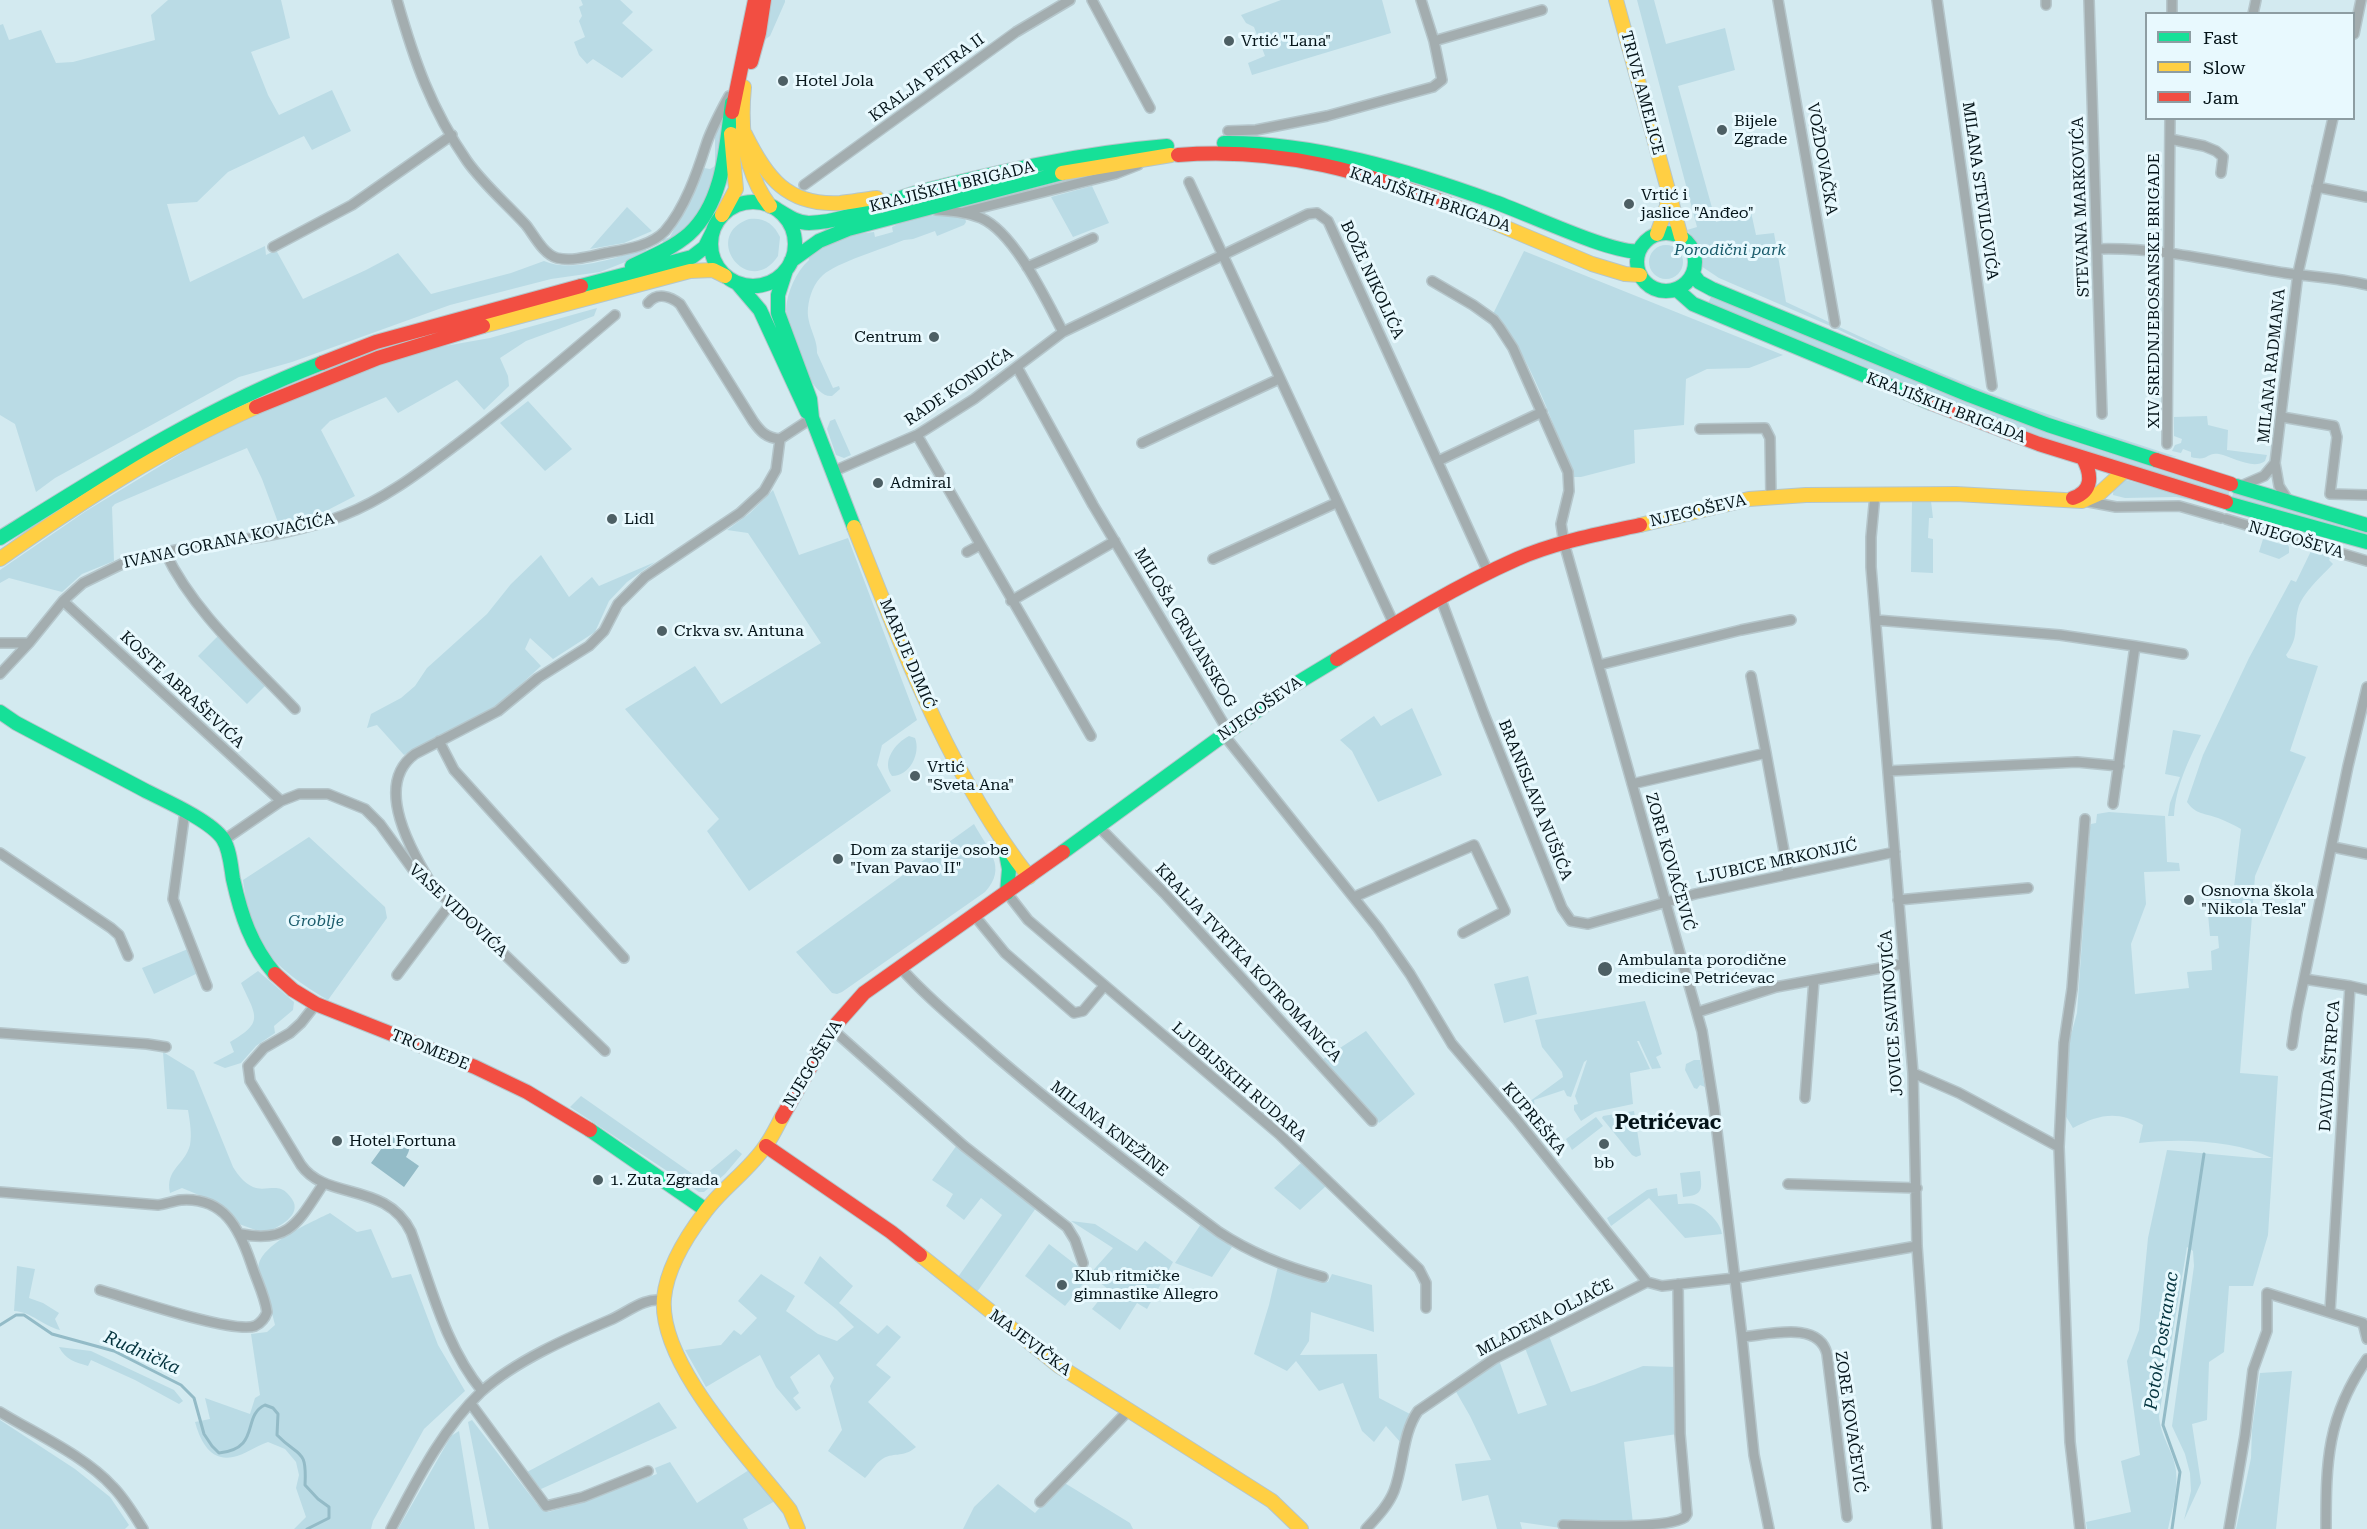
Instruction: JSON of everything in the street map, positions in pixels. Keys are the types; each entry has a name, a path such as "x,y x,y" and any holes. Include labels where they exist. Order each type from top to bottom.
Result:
{"main road":[{"path":"597,283 663,251 689,234 706,213 716,189 729,104 737,86 755,0"},
{"path":"0,559 70,509 141,465 233,417 297,389 389,354 683,272 713,270 731,279 755,286 772,281 788,266 794,250 794,238 785,217 762,197 754,182 745,134 742,99 759,33 764,0"},
{"name":"TRIVE AMELICE","path":"1616,0 1681,237"},
{"path":"0,538 130,456 259,389 293,374 376,342 692,257 705,248 736,189 729,104"},
{"path":"745,134 769,178 778,187 797,197 817,202 835,203 904,196"},
{"name":"KRAJIŠKIH BRIGADA","path":"788,266 814,243 825,237 871,222 1071,171 1170,152 1255,143 1344,156 1384,165 1455,187 1606,245 1624,251 1639,251"},
{"name":"KRAJIŠKIH BRIGADA","path":"773,207 793,219 810,223 832,219 904,196 1095,153 1238,153 1313,161 1378,179 1506,226 1616,272 1640,275 1652,287 1659,290 1676,290 1693,304 1986,424 2124,471 2367,542"},
{"name":"TRIVE AMELICE","path":"1657,234 1666,206 1668,187"},
{"path":"722,215 731,208 747,202 773,207"},
{"path":"713,231 712,255 731,279"},
{"path":"1640,275 1637,259 1644,243 1657,234 1668,233 1681,237 1692,247 1695,255 1693,274 1683,286 1676,290"},
{"name":"MARIJE DIMIĆ","path":"788,266 778,295 778,313 810,399 812,418 832,472 915,680 954,760 1005,846 1029,877"},
{"name":"KRAJIŠKIH BRIGADA","path":"1693,274 1700,282 1712,289 1969,395 2069,432 2367,525"},
{"name":"MARIJE DIMIĆ","path":"731,279 760,310 803,407 812,418"},
{"path":"2076,500 2090,484 2091,475 2083,458"},
{"path":"2076,500 2098,496 2106,485 2124,471"},
{"name":"NJEGOŠEVA","path":"664,1301 671,1271 706,1210 766,1146 832,1029 858,998 1099,827 1294,684 1440,597 1488,572 1564,543 1749,499 1967,494 2076,500"},
{"path":"0,712 16,723 185,811 215,830 224,840"},
{"name":"TROMEĐE","path":"224,840 243,920 253,945 266,965 300,996 475,1067 527,1092 593,1132 706,1210"},
{"path":"1005,846 1009,869 1007,893"},
{"name":"MAJEVIČKA","path":"766,1146 891,1232 1036,1349 1272,1501 1301,1529"},
{"path":"664,1301 669,1336 677,1356 700,1393 786,1504 798,1529"}],"street":[{"path":"396,0 425,88 468,163 526,226 545,251 557,258 583,257 635,247 664,231 681,204 703,160 708,139 729,104"},
{"name":"KRALJA PETRA II","path":"804,185 1016,32 1070,0"},
{"path":"1092,0 1150,108"},
{"path":"1228,131 1256,130 1327,116 1432,87 1442,80 1434,41 1421,0"},
{"name":"VOŽDOVAČKA","path":"1778,0 1835,323"},
{"name":"MILANA STEVILOVIĆA","path":"1937,0 1992,386"},
{"name":"STEVANA MARKOVIĆA","path":"2089,0 2102,414"},
{"path":"2355,29 2361,0"},
{"path":"1044,1 1050,10"},
{"path":"1434,41 1542,10"},
{"name":"XIV SREDNJEBOSANSKE BRIGADE","path":"2167,444 2170,120"},
{"name":"MILANA RADMANA","path":"2289,502 2279,486 2275,463 2298,273 2333,120"},
{"path":"273,247 352,205 452,135"},
{"name":"XIV SREDNJEBOSANSKE BRIGADE","path":"2170,139 2216,151 2223,157 2222,173"},
{"path":"924,209 964,212 1115,174 1170,152"},
{"path":"1188,182 1394,624"},
{"path":"2317,186 2367,197"},
{"path":"992,224 993,215 1000,203"},
{"path":"964,212 992,224 1027,267 1063,332"},
{"name":"BOŽE NIKOLIĆA","path":"1222,256 1308,214 1317,213 1325,217 1488,572"},
{"path":"1027,267 1093,238"},
{"name":"MILANA RADMANA","path":"2098,249 2170,252 2298,273"},
{"name":"RADE KONDIĆA","path":"832,472 917,435 974,399 1063,332 1222,256"},
{"path":"2298,273 2367,285"},
{"name":"ZORE KOVAČEVIĆ","path":"1432,281 1494,320 1513,348 1570,478 1562,524 1564,543 1698,1012 1714,1107 1754,1455 1769,1529"},
{"path":"648,303 656,297 667,296 680,304 753,421 764,433 780,439 812,418"},
{"name":"IVANA GORANA KOVAČIĆA","path":"0,674 63,601 83,583 107,570 142,557 165,552 306,527 371,504 394,490 480,426 615,315"},
{"name":"MILOŠA CRNJANSKOG","path":"1017,368 1226,733"},
{"path":"1142,443 1279,379"},
{"path":"1438,461 1542,412"},
{"path":"2282,417 2334,426 2337,437 2331,494 2367,495"},
{"path":"1700,429 1765,428 1770,438 1771,497"},
{"path":"917,435 1091,736"},
{"path":"435,890 412,850 397,805 395,788 397,775 404,763 415,754 498,711 538,678 589,646 604,632 618,604 628,591 751,505 764,491 776,470 780,439"},
{"name":"MILANA RADMANA","path":"2236,485 2264,476 2275,463"},
{"name":"JOVICE SAVINOVIĆA","path":"1875,495 1871,537 1912,1073 1917,1246 1937,1529"},
{"name":"NJEGOŠEVA","path":"2076,500 2116,507 2179,506 2367,561"},
{"path":"1213,560 1336,503"},
{"name":"MILOŠA CRNJANSKOG","path":"1011,601 1115,541"},
{"path":"968,552 980,545"},
{"path":"165,552 172,569 202,609 295,709"},
{"name":"BRANISLAVA NUŠIĆA","path":"1440,597 1515,794 1567,916 1577,923 1588,924 1666,902"},
{"name":"KOSTE ABRAŠEVIĆA","path":"63,601 281,801"},
{"path":"1599,665 1791,620"},
{"path":"1876,620 2060,635 2183,654"},
{"path":"0,643 29,643"},
{"path":"2113,804 2135,646"},
{"path":"1752,676 1788,873"},
{"path":"2292,1045 2348,766 2367,687"},
{"name":"KUPREŠKA","path":"1226,733 1354,897 1410,974 1452,1044 1516,1119 1647,1282"},
{"path":"439,741 454,770 624,958"},
{"path":"1632,784 1766,753"},
{"path":"1888,771 2077,762 2118,766"},
{"name":"VASE VIDOVIĆA","path":"224,840 281,801 299,794 328,794 365,808 381,824 414,871 451,903 605,1051"},
{"path":"185,811 173,899 207,986"},
{"path":"2080,1529 2070,1442 2062,1173 2059,1147 2064,1043 2072,989 2085,819"},
{"name":"KRALJA TVRTKA KOTROMANIĆA","path":"1099,827 1164,892 1372,1121"},
{"path":"1354,897 1474,845 1505,911 1463,933"},
{"path":"2333,847 2367,854"},
{"name":"LJUBICE MRKONJIĆ","path":"1666,902 1788,873 1849,863 1895,852"},
{"path":"0,853 111,928 119,935 128,956"},
{"path":"1898,900 2028,888"},
{"name":"LJUBIJSKIH RUDARA","path":"1007,893 1028,920 1280,1134 1419,1269 1426,1283 1426,1308"},
{"path":"397,975 451,903"},
{"path":"974,915 1005,952 1074,1013 1083,1011 1104,986"},
{"path":"1698,1012 1776,987 1903,964"},
{"name":"MILANA KNEŽINE","path":"900,967 957,1022 1022,1078 1092,1136 1219,1232 1236,1244 1280,1264 1323,1277"},
{"name":"DAVIDA ŠTRPCA","path":"2304,979 2350,986 2330,1311"},
{"path":"1805,1098 1814,980"},
{"path":"2350,986 2367,990"},
{"path":"316,1004 301,1023 253,1058 248,1066 250,1081 306,1172 324,1183 366,1194 381,1201 402,1217 411,1232 456,1354 467,1373 482,1391"},
{"path":"832,1029 956,1139 1067,1227 1075,1240 1083,1263"},
{"path":"0,1033 166,1047"},
{"path":"1912,1073 1959,1093 2059,1147"},
{"path":"241,1234 277,1236 297,1222 324,1183"},
{"path":"1788,1184 1917,1188"},
{"path":"0,1192 158,1205 192,1200 220,1211 230,1219 241,1234 266,1307 266,1316 256,1326 230,1326 100,1290"},
{"path":"1647,1282 1662,1286 1735,1278 1917,1246"},
{"name":"MLADENA OLJAČE","path":"1366,1529 1394,1493 1411,1424 1418,1411 1494,1359 1647,1282"},
{"path":"1563,1525 1633,1527 1671,1524 1687,1514 1679,1407 1678,1284"},
{"path":"2229,1529 2239,1479 2253,1370 2266,1336 2267,1293 2365,1322 2367,1339"},
{"path":"391,1529 448,1428 482,1391 524,1362 626,1313 645,1301 653,1299 664,1301"},
{"name":"ZORE KOVAČEVIĆ","path":"1742,1337 1801,1332 1812,1334 1822,1342 1827,1354 1847,1517"},
{"path":"2326,1529 2328,1468 2335,1420 2350,1385 2367,1359"},
{"path":"471,1404 546,1506 583,1497 648,1471"},
{"path":"1040,1502 1129,1410"},
{"path":"0,1412 80,1460 107,1480 123,1498 143,1529"}],"green space":[{"path":"168,0 281,0 290,38 251,52 268,95 279,115 332,90 351,131 312,150 304,136 228,172 197,202 167,204 190,282 265,246 266,255 276,250 303,299 398,253 431,294 511,273 544,261 555,264 581,265 608,260 645,248 648,253 600,272 551,279 450,305 292,362 239,377 55,478 36,492 15,424 0,415 0,25 3,24 9,40 41,30 56,63 73,62 155,40 151,15"},
{"path":"581,0 620,0 633,12 622,23 653,50 622,78 593,59 587,64 579,55 574,42 585,37 579,21 582,16 579,7 583,5"},
{"path":"770,0 785,0 785,2 770,36 763,41"},
{"path":"1281,0 1382,0 1391,33 1252,75 1248,63 1265,56 1254,27 1246,23 1241,15"},
{"name":"Porodični park","path":"1637,0 1654,0 1666,44 1725,28 1735,70 1678,86 1716,222 1751,212 1756,235 1774,233 1786,302 1968,385 2040,412 2177,457 2153,454 2072,429 1891,355 1719,278 1701,266 1698,247 1687,230 1697,227"},
{"path":"725,111 718,157 704,202 697,216 687,228 664,245 662,240 670,237 704,168 710,169 715,166 715,137"},
{"path":"1092,186 1109,223 1073,237 1051,197"},
{"path":"627,207 652,231 624,243 590,249"},
{"path":"916,215 959,216 965,218 966,222 964,225 937,236 935,231 849,261 829,270 815,286 811,294 808,314 817,353 833,388 839,386 840,389 832,396 823,394 808,375 789,324 786,310 793,283 809,260 808,255 839,236 874,232 875,237 893,232 892,227"},
{"path":"749,219 768,222 780,237 778,256 766,268 754,271 743,268 734,260 729,250 729,238 735,227"},
{"path":"1666,245 1678,250 1683,262 1678,274 1666,279 1654,274 1649,262 1654,250"},
{"path":"1524,251 1783,355 1749,368 1707,369 1686,379 1684,425 1634,430 1635,463 1573,477 1530,369 1506,330 1493,314"},
{"path":"1712,295 1972,403 2090,447 2230,489 2228,496 2006,424 1708,303"},
{"path":"597,308 594,316 526,341 500,358 508,376 509,386 484,410 457,380 398,413 386,397 330,421 321,430 355,496 322,513 279,525 262,479 247,448 115,504 112,507 114,561 82,574 62,592 9,578 0,583 0,570 86,511 223,428 313,389 428,349 490,338"},
{"path":"528,401 572,449 545,471 500,423"},
{"path":"2207,416 2208,425 2228,430 2227,450 2267,455 2265,461 2249,464 2219,454 2197,458 2191,457 2191,452 2183,449 2181,453 2172,451 2182,439 2174,436 2174,417"},
{"path":"835,419 851,455 844,458 836,455 827,429 830,421"},
{"path":"2126,480 2192,500 2176,497 2125,498 2113,495 2114,484"},
{"path":"773,490 799,555 848,538 917,720 882,745 877,765 891,791 749,891 707,831 719,819 625,709 695,666 721,704 821,643 748,533 727,530 750,513"},
{"path":"2234,490 2367,530 2367,535 2232,497"},
{"path":"1912,501 1931,501 1933,518 1929,518 1928,538 1933,539 1933,573 1911,572"},
{"path":"2263,539 2284,545 2286,542 2289,553 2279,559 2259,552"},
{"path":"2311,551 2331,556 2329,560 2333,564 2300,603 2295,637 2286,655 2288,658 2318,666 2290,751 2306,757 2255,876 2240,1073 2278,1076 2268,1235 2253,1286 2229,1286 2224,1352 2209,1362 2207,1420 2192,1424 2201,1483 2184,1520 2191,1491 2190,1473 2185,1454 2172,1426 2194,1266 2193,1251 2187,1247 2159,1416 2176,1471 2175,1493 2168,1529 2087,1529 2086,1522 2131,1512 2121,1461 2140,1455 2127,1361 2139,1330 2148,1238 2167,1150 2272,1158 2241,1147 2207,1142 2139,1143 2143,1125 2134,1120 2116,1116 2099,1117 2073,1128 2065,1115 2069,1042 2077,1013 2090,827 2091,824 2096,823 2097,814 2109,812 2165,816 2167,862 2179,863 2180,871 2144,872 2146,904 2131,944 2135,994 2189,988 2187,972 2212,970 2211,951 2219,948 2218,936 2210,936 2208,914 2217,895 2233,895 2241,829 2197,811 2187,802 2203,755 2249,658 2291,580 2296,582"},
{"path":"541,555 569,597 592,577 599,586 655,562 627,582 609,601 595,632 553,659 530,638 525,649 541,666 504,700 486,713 404,755 377,725 367,728 371,714 401,698 415,686 427,668 487,614 511,584"},
{"path":"219,635 267,684 247,704 198,656"},
{"path":"1412,708 1442,775 1378,802 1352,751 1340,740 1374,716 1381,726"},
{"path":"2173,730 2201,735 2180,784 2174,816 2168,816 2170,803 2180,777 2165,774"},
{"path":"909,736 915,738 915,757 909,768 892,776 888,765 891,753"},
{"path":"974,824 990,850 995,866 992,883 985,892 842,992 832,993 796,952"},
{"name":"Groblje","path":"309,837 385,907 387,918 328,1000 282,968 264,947 251,922 243,880"},
{"path":"188,949 198,973 154,994 142,968"},
{"path":"258,971 294,1002 293,1010 274,1026 275,1033 256,1046 241,1063 225,1068 213,1063 234,1052 230,1042 249,1029 253,1023 251,1003 241,983"},
{"path":"1528,976 1537,1014 1504,1023 1494,984"},
{"path":"1645,1001 1662,1054 1656,1057 1661,1068 1652,1069 1637,1041 1650,1069 1630,1073 1633,1104 1595,1112 1581,1121 1574,1110 1574,1105 1578,1104 1575,1096 1587,1060 1584,1062 1571,1097 1567,1096 1564,1090 1534,1100 1535,1108 1519,1112 1518,1110 1563,1077 1562,1072 1542,1047 1535,1020"},
{"path":"1366,1031 1415,1094 1379,1123 1323,1059"},
{"path":"163,1052 194,1071 233,1167 242,1178 256,1188 281,1189 292,1199 295,1205 292,1215 276,1228 264,1233 239,1224 216,1202 182,1188 170,1193 170,1178 188,1152 191,1132 188,1110 167,1109"},
{"path":"1700,1060 1705,1087 1700,1085 1697,1089 1694,1088 1685,1070 1686,1064"},
{"path":"581,1096 697,1177 706,1174 736,1149 742,1154 725,1174 704,1192 699,1192 570,1107"},
{"path":"1634,1111 1641,1155 1636,1157 1602,1118"},
{"path":"1596,1117 1603,1126 1572,1150 1566,1139"},
{"path":"957,1145 1036,1208 977,1292 958,1277 1002,1215 981,1198 964,1220 946,1206 953,1194 932,1180"},
{"path":"1301,1163 1326,1186 1300,1210 1274,1188"},
{"path":"1700,1171 1700,1190 1695,1195 1683,1197 1680,1173"},
{"path":"1657,1188 1658,1196 1677,1194 1678,1204 1694,1204 1703,1208 1716,1220 1722,1234 1685,1238 1649,1198 1611,1226 1607,1218 1647,1190"},
{"path":"330,1213 357,1232 371,1229 392,1278 411,1274 438,1345 465,1391 424,1429 373,1521 371,1529 294,1529 306,1517 296,1488 299,1475 296,1462 285,1449 268,1442 237,1456 225,1458 218,1456 207,1448 195,1422 210,1419 205,1398 250,1414 255,1398 260,1395 251,1334 267,1332 275,1325 260,1278 260,1262 274,1244"},
{"path":"1071,1221 1095,1224 1137,1251 1145,1241 1173,1262 1147,1309 1137,1303 1120,1330 1092,1309 1108,1289 1090,1275 1065,1306 1025,1276 1049,1244 1089,1275 1113,1248"},
{"path":"1201,1224 1232,1247 1212,1277 1175,1263"},
{"path":"820,1256 853,1286 839,1303 878,1334 887,1325 901,1337 876,1365 891,1377 868,1402 916,1447 906,1453 885,1457 865,1478 828,1451 842,1430 830,1386 834,1378 819,1354 790,1377 799,1393 793,1398 801,1408 796,1411 776,1387 760,1355 706,1387 685,1350 721,1345 734,1330 741,1335 757,1318 738,1301 761,1274 795,1296 786,1311 818,1334 837,1341 854,1327 804,1283"},
{"path":"17,1266 35,1269 29,1298 59,1313 55,1319 60,1330 26,1314 14,1311"},
{"path":"1278,1266 1328,1282 1332,1274 1372,1285 1374,1332 1311,1312 1309,1341 1300,1355 1377,1354 1379,1398 1410,1414 1401,1443 1386,1426 1374,1442 1362,1431 1343,1383 1319,1391 1296,1361 1287,1371 1254,1354"},
{"path":"1549,1336 1571,1392 1643,1366 1676,1367 1677,1434 1624,1442 1633,1524 1561,1528 1520,1522 1522,1529 1497,1529 1488,1495 1462,1501 1455,1464 1491,1460 1455,1390 1499,1360 1518,1414 1547,1405 1525,1348"},
{"path":"59,1347 91,1351 174,1390 183,1401 179,1404 91,1360 88,1366 75,1362 68,1358"},
{"path":"2292,1371 2276,1529 2236,1529 2251,1458 2252,1430 2260,1373"},
{"path":"659,1402 677,1428 541,1489 527,1472"},
{"path":"0,1420 75,1469 110,1497 129,1525 125,1529 0,1529"},
{"path":"472,1420 537,1504 548,1512 657,1474 655,1468 670,1462 697,1503 749,1470 775,1501 743,1519 748,1529 489,1529 468,1422"},
{"path":"459,1431 475,1529 398,1529 451,1436"},
{"path":"1063,1482 1130,1523 1133,1529 963,1529 974,1507 998,1484 1035,1513"}],"shaded area":[{"path":"397,1134 409,1143 406,1157 419,1166 404,1187 371,1163 387,1141"}],"waterway":[{"name":"Potok Postranac","path":"2172,1529 2180,1472 2163,1425 2204,1154"},
{"name":"Rudnička","path":"0,1325 16,1315 24,1315 52,1334 114,1351 181,1385 194,1398 204,1434 219,1453 241,1445 246,1439 258,1410 265,1405 273,1408 278,1414 277,1435 303,1459 305,1485 329,1507 329,1518 307,1529"}],"traffic: fast":[{"path":"632,266 676,244 701,221 710,206 721,173 732,103"},
{"path":"1224,143 1292,147 1360,160 1428,179 1492,201 1589,240 1639,251"},
{"path":"776,209 800,222 823,222 919,192 1011,170 1104,153 1167,146"},
{"path":"791,261 819,241 848,229 1062,173"},
{"path":"753,202 769,205 783,214 792,228 795,244 792,260 783,274 769,283 753,286 737,283 723,274 714,260 711,244 714,228 723,214 737,205 753,202"},
{"path":"581,286 692,257 705,247 713,231"},
{"path":"1666,233 1677,235 1687,241 1693,251 1695,262 1693,273 1687,283 1677,289 1666,291 1655,289 1645,283 1639,273 1637,262 1639,251 1645,241 1655,235 1666,233"},
{"path":"786,270 778,295 778,313 810,399 812,418 854,527"},
{"path":"1693,274 1699,282 1712,289 1969,395 2048,425 2156,460"},
{"path":"737,283 760,310 807,412"},
{"path":"1676,289 1693,304 1931,403"},
{"path":"0,538 117,466 197,421 279,380 322,363"},
{"path":"2236,486 2367,525"},
{"path":"2230,504 2367,542"},
{"path":"1063,852 1284,691 1337,659"},
{"path":"0,712 16,723 187,812 217,832 227,848 236,892 248,930 259,952 275,974"},
{"path":"1005,848 1009,869 1007,893"},
{"path":"590,1130 706,1210"}],"traffic: slow":[{"path":"1616,0 1681,237"},
{"path":"744,87 744,134 749,164 754,179 770,206"},
{"path":"722,215 736,189 731,134"},
{"path":"745,134 770,176 792,194 822,203 877,198"},
{"path":"1062,173 1171,155"},
{"path":"1657,234 1667,206 1667,195"},
{"path":"1464,210 1592,264 1625,274 1640,275"},
{"path":"483,326 690,271 713,270 725,276"},
{"path":"0,559 124,477 189,440 256,407"},
{"path":"1640,525 1749,499 1806,495 1956,494 2082,501 2100,493 2124,471"},
{"path":"854,527 929,708 974,795 1000,837 1029,877"},
{"path":"782,1117 770,1139 752,1163 719,1195 691,1232 673,1264 664,1298 666,1324 676,1352 691,1381 731,1438 790,1510 798,1529"},
{"path":"920,1255 1059,1366 1272,1501 1301,1529"}],"traffic: jam":[{"path":"732,112 755,0"},
{"path":"751,62 759,33 764,0"},
{"path":"1178,155 1253,155 1324,165 1393,184 1464,210"},
{"path":"322,363 376,342 581,286"},
{"path":"256,407 378,358 483,326"},
{"path":"1931,403 2039,444 2226,502"},
{"path":"2073,498 2080,495 2089,482 2088,470 2083,458"},
{"path":"2156,460 2231,484"},
{"path":"1337,659 1448,593 1517,559 1562,543 1640,525"},
{"path":"782,1117 832,1029 864,993 1063,852"},
{"path":"275,974 293,990 316,1004 475,1067 527,1092 590,1130"},
{"path":"766,1146 891,1232 920,1255"}],"place":[{"name":"Vrtić \"Lana\"","path":"1229,41"},
{"name":"Hotel Jola","path":"783,81"},
{"name":"Bijele Zgrade","path":"1722,130"},
{"name":"Vrtić i jaslice \"Anđeo\"","path":"1629,204"},
{"name":"Centrum","path":"934,337"},
{"name":"Admiral","path":"878,483"},
{"name":"Lidl","path":"612,519"},
{"name":"Crkva sv. Antuna","path":"662,631"},
{"name":"Vrtić \"Sveta Ana\"","path":"915,776"},
{"name":"Dom za starije osobe \"Ivan Pavao II\"","path":"838,859"},
{"name":"Osnovna škola \"Nikola Tesla\"","path":"2189,900"},
{"name":"Ambulanta porodične medicine Petrićevac","path":"1605,969"},
{"name":"Hotel Fortuna","path":"337,1141"},
{"name":"bb","path":"1604,1144"},
{"name":"1. Zuta Zgrada","path":"598,1180"},
{"name":"Klub ritmičke gimnastike Allegro","path":"1062,1285"}],"district":[{"name":"Petrićevac","path":"1668,1123"}]}
